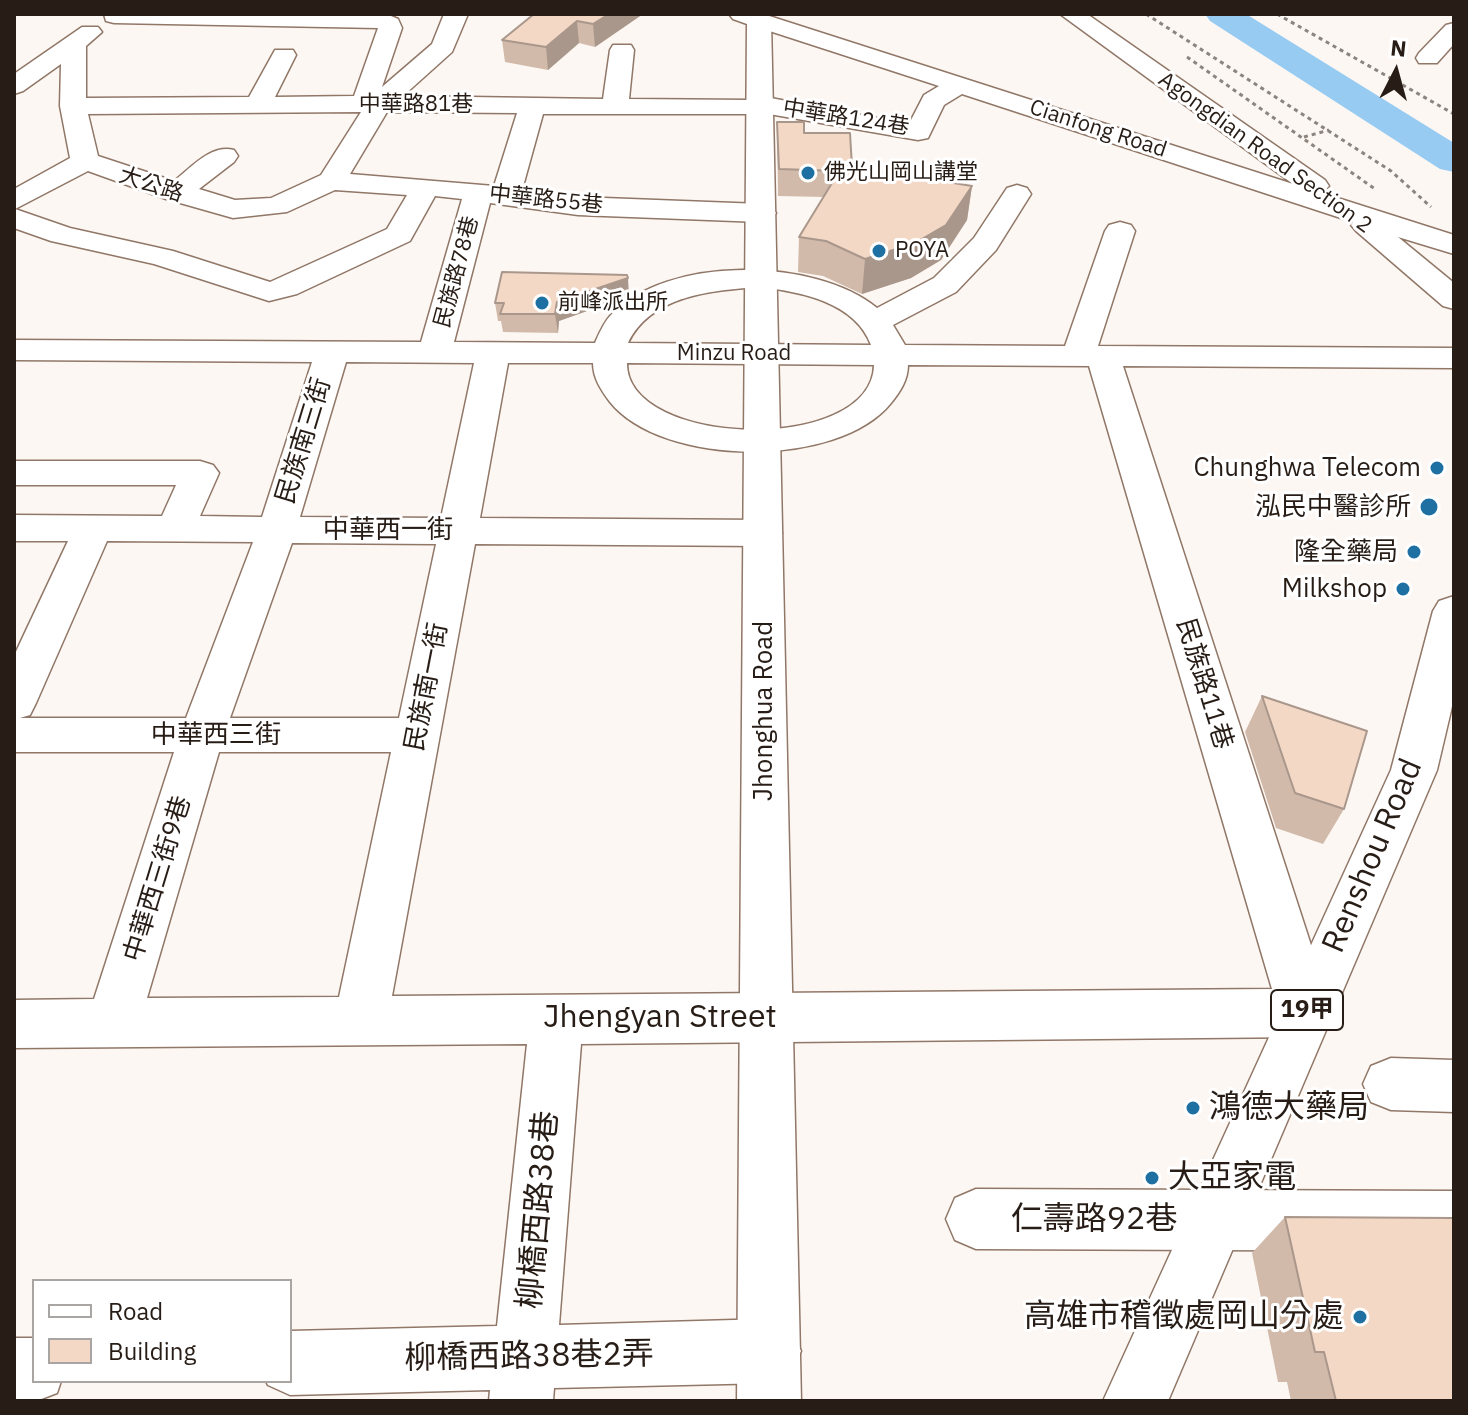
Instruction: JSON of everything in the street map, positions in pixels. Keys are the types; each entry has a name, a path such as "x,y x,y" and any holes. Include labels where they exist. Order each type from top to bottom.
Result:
{"street":[{"path":"371,104 443,47 456,14"},
{"path":"750,17 803,14"},
{"name":"Agongdian Road Section 2","path":"1072,14 1176,75 1414,232 1454,264"},
{"name":"Agongdian Road Section 2","path":"1101,14 1348,210 1454,299"},
{"path":"14,86 115,15 383,21 390,24 390,28 371,104 348,154 331,181"},
{"name":"Cianfong Road","path":"750,17 1454,245"},
{"name":"Jhonghua Road","path":"750,17 760,106 769,1376"},
{"path":"1428,58 1454,30"},
{"name":"大公路","path":"74,43 73,106 85,161 220,207 244,210 277,206 331,181"},
{"path":"615,107 622,50"},
{"path":"258,105 284,55"},
{"name":"中華路124巷","path":"760,106 918,132 933,101 959,85"},
{"name":"中華路81巷","path":"73,106 371,104 547,98 615,107 760,106"},
{"name":"民族路78巷","path":"435,353 492,194 547,98"},
{"path":"348,154 377,156"},
{"path":"176,193 224,156"},
{"path":"14,201 85,161"},
{"name":"中華路55巷","path":"331,181 492,194 578,206 761,213"},
{"path":"14,218 62,235 162,257 269,292 399,235 425,188"},
{"path":"875,322 945,285 985,244 1017,194"},
{"path":"1090,356 1120,231"},
{"path":"761,278 792,282 830,292 861,309 875,322 883,330 893,355 889,381 871,405 839,425 797,438 762,442 702,437 661,424 630,404 611,379 607,354 618,329 640,307 672,291 710,281 761,278"},
{"name":"Minzu Road","path":"14,350 1454,358"},
{"name":"民族南三街","path":"202,735 277,530 332,352"},
{"name":"民族南一街","path":"361,1021 493,353"},
{"name":"民族路11巷","path":"1090,356 1306,1013"},
{"path":"14,473 200,473 175,529"},
{"name":"中華西一街","path":"14,528 763,533"},
{"path":"14,703 93,529"},
{"name":"Renshou Road","path":"1135,1401 1414,770 1454,611"},
{"name":"中華西三街","path":"14,735 417,735"},
{"name":"中華西三街9巷","path":"113,1023 202,735"},
{"name":"Jhengyan Street","path":"14,1024 1306,1013"},
{"name":"柳橋西路38巷","path":"523,1379 556,1019"},
{"path":"1391,1084 1454,1086"},
{"name":"仁壽路92巷","path":"976,1219 1454,1221"},
{"name":"柳橋西路38巷2弄","path":"292,1363 523,1379 769,1376"}],"path":[{"path":"1146,14 1391,171 1431,207"},
{"path":"1277,14 1454,114"},
{"path":"1304,137 1330,130"}],"building":[{"path":"534,14 609,14 593,24 577,21 546,47 502,40"},
{"path":"777,122 804,122 804,133 850,133 852,167 843,165 840,171 779,169"},
{"path":"843,165 972,186 946,225 915,243 865,259 826,241 799,237"},
{"path":"502,272 627,275 628,278 557,302 555,314 500,314 504,303 495,303"},
{"path":"1262,696 1367,731 1344,809 1295,793"},
{"name":"高雄市稽徵處岡山分處","path":"1285,1217 1454,1218 1454,1401 1336,1401 1324,1352 1315,1352"}],"waterway":[{"path":"1222,14 1454,160"}],"place":[{"name":"佛光山岡山講堂","path":"808,173"},
{"name":"POYA","path":"879,251"},
{"name":"前峰派出所","path":"542,303"},
{"name":"Chunghwa Telecom","path":"1437,468"},
{"name":"泓民中醫診所","path":"1429,507"},
{"name":"隆全藥局","path":"1414,552"},
{"name":"Milkshop","path":"1403,589"},
{"name":"鴻德大藥局","path":"1193,1108"},
{"name":"大亞家電","path":"1152,1178"},
{"name":"高雄市稽徵處岡山分處","path":"1360,1317"}]}
